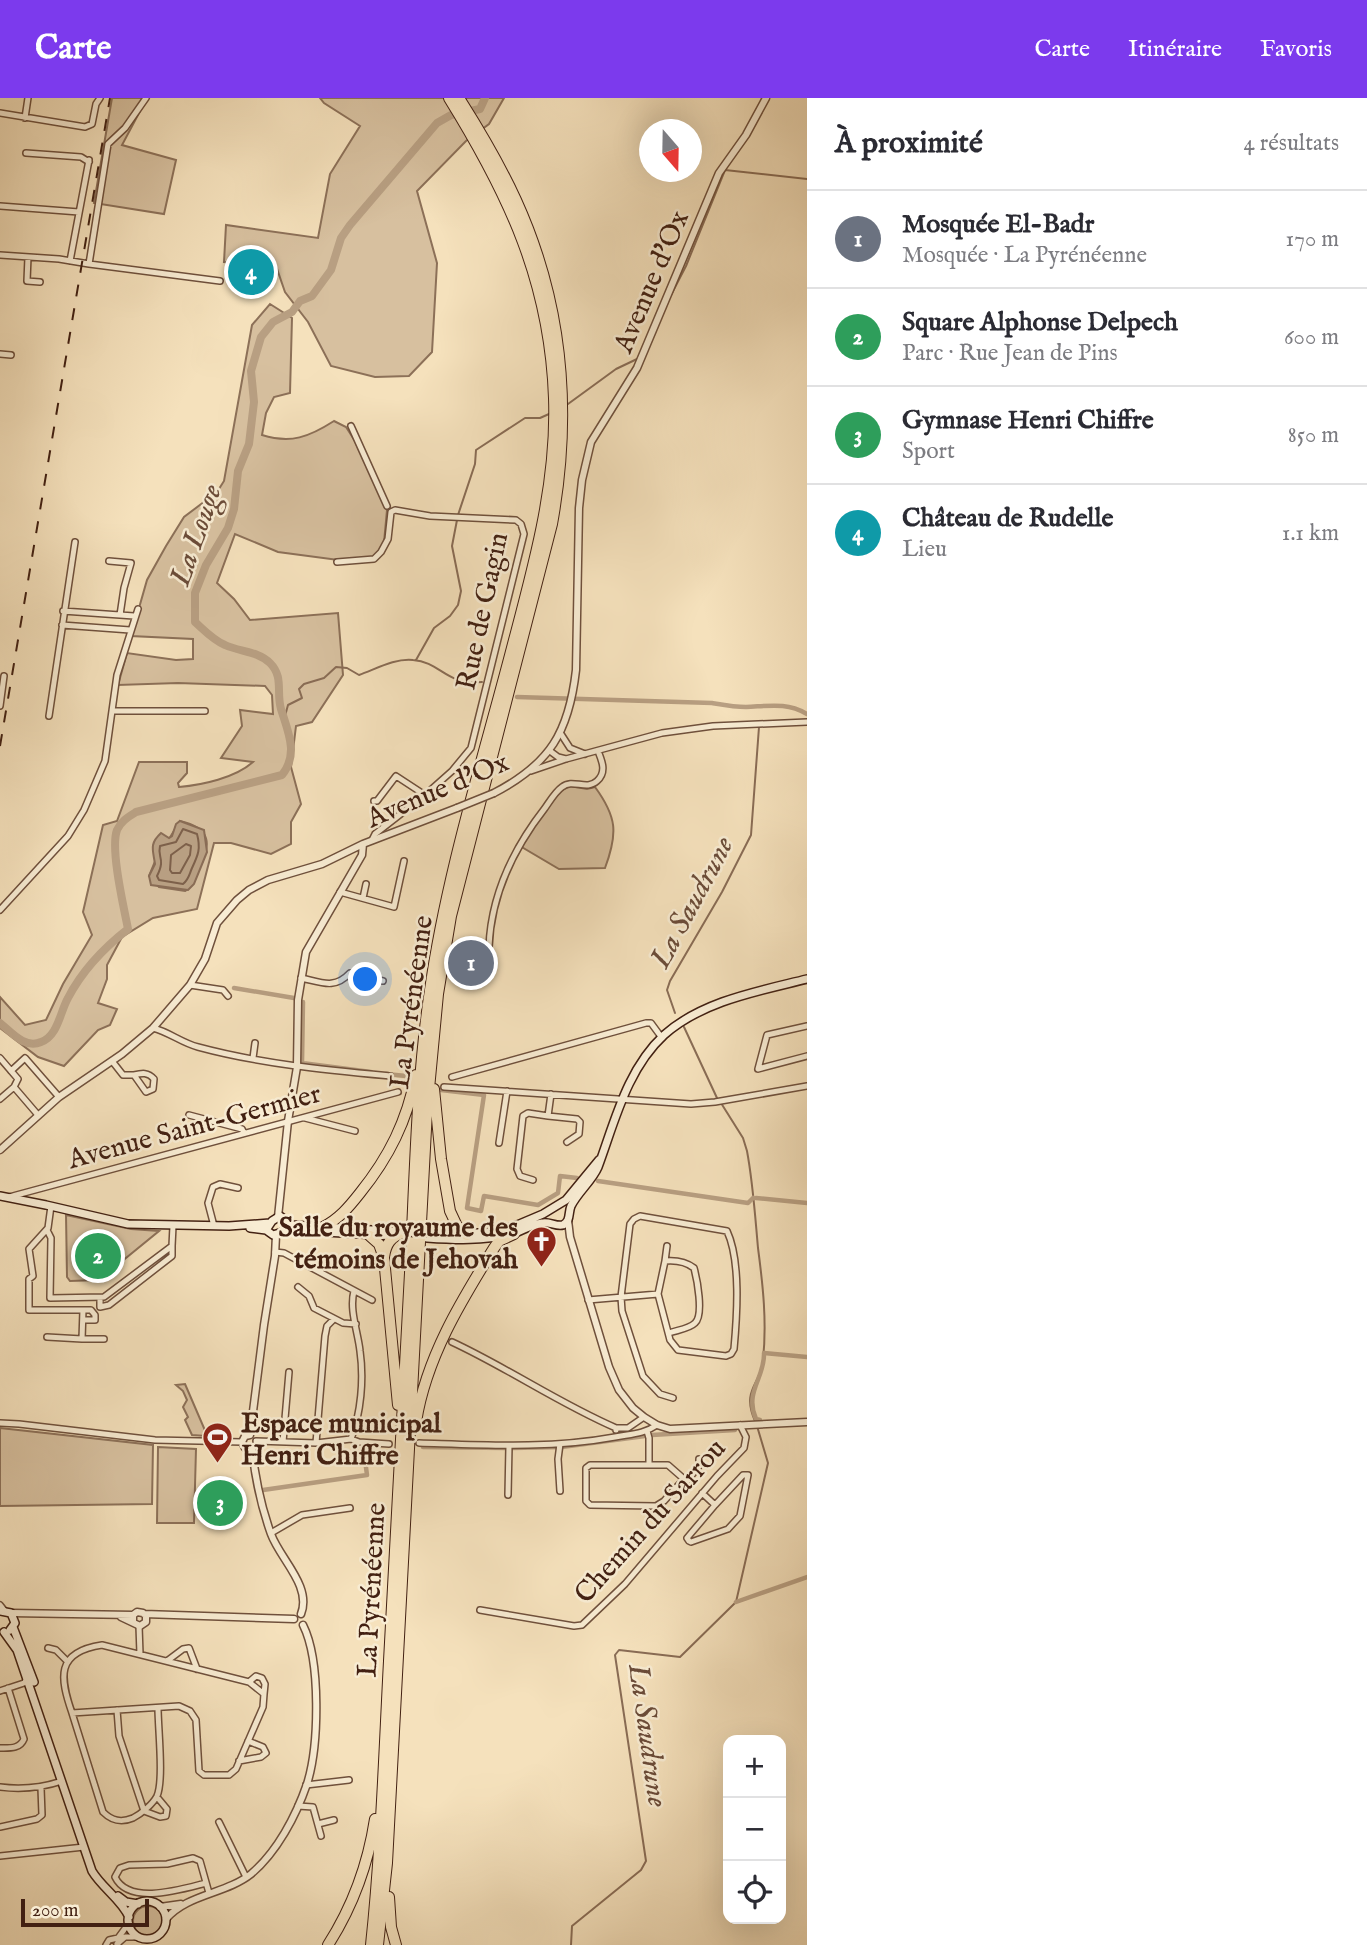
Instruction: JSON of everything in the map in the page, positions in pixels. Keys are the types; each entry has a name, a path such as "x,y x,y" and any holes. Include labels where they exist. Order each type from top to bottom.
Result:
{"highway":[{"name":"La Pyrénéenne","path":"378,1945 385,1887 433,1029 451,916 552,524 563,428 558,342 538,255 517,202 473,128 449,98"},
{"name":"La Pyrénéenne","path":"371,1945 383,1777 423,1051 436,951 448,892 544,522 555,428 553,371 539,290 509,204 459,98"},
{"path":"433,1029 436,1033 434,1087 441,1159 452,1217 459,1229 467,1235"},
{"path":"323,1227 342,1214 387,1156 407,1114 418,1062 423,1051"},
{"path":"409,1463 412,1461 422,1392 440,1344 494,1248 514,1234"},
{"path":"384,1258 386,1245 400,1235"},
{"path":"370,1236 379,1244 384,1258 398,1402 398,1441 401,1447"},
{"path":"328,1945 345,1917 361,1878 370,1847 379,1787 383,1777"},
{"path":"385,1887 396,1945"}],"main road":[{"path":"4,1197 25,1196 51,1206 128,1224 229,1226 271,1230 292,1225 471,1240 514,1234 543,1222 564,1224 572,1205 596,1170 615,1125 622,1100 638,1066 662,1038 679,1024 706,1009 807,979"},
{"path":"427,1236 486,1233 517,1225 566,1200 599,1160"},
{"path":"558,1205 564,1206 568,1216"},
{"path":"550,1210 549,1216 554,1224"},
{"path":"271,1230 278,1217 283,1217 286,1226"},
{"path":"286,1226 370,1236 400,1235"},
{"path":"4,1610 14,1625 26,1680 95,1869 113,1893 126,1902 153,1902 160,1907 166,1919 164,1930 156,1941 144,1940 132,1931 122,1906 99,1883 92,1871 26,1680 15,1645 2,1632 14,1625"},
{"path":"129,1920 138,1904"}],"street":[{"path":"25,118 28,98"},
{"path":"0,113 85,128 92,124 100,98"},
{"path":"89,264 107,147 111,139 125,128 146,98"},
{"name":"Avenue d'Ox","path":"0,1150 59,1097 112,1061 153,1027 190,985 205,959 217,923 249,890 268,880 322,864 363,844 494,793 531,771 552,748 561,734 572,698 582,480 596,432 625,390 639,363 719,173 746,135 766,98"},
{"path":"26,153 81,157 89,161 70,261"},
{"path":"0,206 79,212"},
{"path":"0,255 70,261 220,281"},
{"path":"27,257 27,281 40,282"},
{"path":"0,354 10,355"},
{"path":"351,426 387,506"},
{"path":"337,562 374,559 386,548 391,512 394,510 379,502"},
{"name":"Rue de Gagin","path":"372,841 375,834 452,771 473,744 524,537 516,520 430,516 394,510"},
{"path":"49,716 75,542"},
{"path":"109,561 131,563 120,615"},
{"path":"0,910 68,836 83,810 105,761 117,675 138,609"},
{"path":"63,611 134,616"},
{"path":"62,625 130,630"},
{"path":"0,706 4,676"},
{"path":"113,711 205,711"},
{"path":"531,771 663,733 713,726 807,722"},
{"path":"561,734 566,744 585,754"},
{"path":"566,744 552,748 558,757 566,759"},
{"path":"489,947 499,888 514,853 561,787 568,783 588,786 598,780 603,767 598,751"},
{"path":"374,801 377,801 396,776 425,795"},
{"path":"278,1217 288,1121 297,1067 298,1000 306,952 362,855 363,844"},
{"path":"341,892 394,907 404,861"},
{"path":"363,898 366,884"},
{"path":"301,978 332,984 342,981 350,973 383,981"},
{"path":"190,985 223,990 228,996"},
{"path":"452,1077 646,1023 651,1023 662,1038"},
{"path":"807,1026 767,1035 758,1069 807,1056"},
{"path":"153,1027 194,1047 297,1067 390,1076"},
{"path":"253,1058 255,1043"},
{"path":"0,1058 18,1079 0,1098"},
{"path":"11,1071 25,1058 59,1097"},
{"path":"112,1061 123,1075 134,1076"},
{"path":"444,1087 691,1104 807,1086"},
{"path":"13,1087 38,1115"},
{"path":"499,1143 507,1091"},
{"name":"Avenue Saint-Germier","path":"25,1196 398,1092"},
{"path":"548,1116 551,1094"},
{"path":"533,1180 520,1177 517,1169 523,1116 528,1113 577,1119 580,1122 579,1134 567,1142"},
{"path":"189,1115 242,1129 244,1133"},
{"path":"302,1117 355,1131"},
{"path":"214,1226 208,1203 213,1187 220,1184 238,1188"},
{"path":"51,1206 47,1230 29,1249 33,1276 29,1279 29,1310 92,1312 109,1305 172,1256 173,1226"},
{"path":"568,1216 588,1300 613,1377 624,1397 644,1417 657,1426 670,1429 807,1422"},
{"path":"667,1246 658,1294 670,1340 678,1350 726,1356 732,1354 737,1288 731,1241 727,1231 640,1216 630,1224 621,1297 622,1311 643,1376 660,1394 673,1398"},
{"path":"554,1224 573,1246"},
{"path":"47,1230 51,1238 50,1298 100,1298 172,1246"},
{"path":"250,1435 275,1252 271,1230"},
{"path":"275,1252 284,1253 372,1300"},
{"path":"664,1261 676,1260 694,1268 699,1303 698,1319 693,1325 669,1333"},
{"path":"298,1287 309,1296 314,1308 343,1323 356,1324"},
{"path":"351,1439 361,1385 361,1356 352,1300 354,1291"},
{"path":"588,1300 658,1294"},
{"path":"100,1298 100,1307"},
{"path":"82,1339 83,1310"},
{"path":"83,1320 95,1320 92,1312"},
{"path":"316,1443 325,1336 327,1326 334,1319"},
{"path":"47,1337 104,1339"},
{"path":"452,1342 497,1363 590,1417 617,1428 628,1428 644,1417"},
{"path":"283,1442 289,1372"},
{"path":"0,1423 155,1440 242,1442"},
{"path":"637,1423 649,1437 649,1465"},
{"name":"Chemin du Sarrou","path":"480,1610 574,1626 582,1625 625,1584 744,1448 746,1437 740,1425"},
{"path":"419,1443 509,1446 578,1444 645,1432 657,1426"},
{"path":"617,1428 617,1437"},
{"path":"250,1435 256,1441 316,1443 351,1439 389,1444"},
{"path":"242,1442 245,1436 250,1435"},
{"path":"14,1625 26,1616 39,1615 119,1616 135,1621 157,1616 294,1619 301,1614 304,1599 299,1583 277,1549 258,1492 252,1448 256,1441"},
{"path":"242,1442 245,1448 252,1448"},
{"path":"560,1444 560,1491"},
{"path":"508,1494 509,1446"},
{"path":"688,1482 668,1465 590,1465 586,1468 586,1501 590,1505 656,1506 688,1482 699,1466 699,1459"},
{"path":"743,1475 748,1475 740,1516 728,1529 689,1541 687,1538 715,1505 743,1475"},
{"path":"702,1493 715,1505"},
{"path":"271,1534 302,1515 350,1508"},
{"path":"4,1610 39,1615"},
{"path":"140,1654 135,1621 138,1612 145,1617"},
{"path":"166,1919 193,1901 246,1877 265,1860 284,1834 298,1806 310,1771 315,1674 311,1646 303,1625 306,1619 301,1614"},
{"path":"294,1619 297,1625 303,1625"},
{"path":"158,1708 160,1784 157,1797 144,1811 123,1821 113,1820 103,1812 63,1687 68,1661 79,1652 102,1645 249,1682 264,1694"},
{"path":"167,1661 187,1647 191,1650 197,1669"},
{"path":"48,1648 56,1650 68,1661"},
{"path":"72,1713 179,1706 193,1714 196,1720 199,1771 204,1775 229,1774 236,1769 263,1707 265,1684 262,1678 256,1676 249,1682"},
{"path":"0,1748 15,1748 22,1744 24,1739 2,1689 26,1680"},
{"path":"117,1710 119,1736 144,1811"},
{"path":"239,1762 261,1757 266,1753 263,1747 248,1741"},
{"path":"306,1785 349,1780"},
{"path":"0,1787 16,1790 41,1788 62,1781"},
{"path":"0,1827 37,1819 42,1815 41,1788"},
{"path":"144,1811 160,1817 167,1815 167,1809 157,1797"},
{"path":"298,1806 313,1807 321,1836"},
{"path":"318,1824 334,1820"},
{"path":"219,1822 246,1877"},
{"path":"0,1856 84,1847"},
{"path":"206,1883 160,1893 136,1894 118,1884 115,1877 120,1868 129,1865 167,1864 193,1857 200,1861 209,1893"},
{"path":"160,1907 193,1901"},
{"path":"118,1942 129,1920"},
{"path":"106,1945 109,1940 118,1942 125,1937 144,1940"}],"shaded area":[{"path":"112,98 147,98 122,145 176,160 164,214 94,203"},
{"path":"320,98 504,98 489,124 466,141 417,191 437,263 432,352 409,376 375,377 331,366 308,322 285,292 276,266 224,262 226,225 318,238 330,174 360,126"},
{"path":"270,304 292,318 290,393 274,397 266,413 262,435 291,439 316,431 334,421 346,427 387,510 383,553 361,563 278,552 235,534 217,583 250,620 338,613 343,675 312,722 296,726 291,767 301,804 291,822 291,844 271,854 231,843 214,843 197,909 153,918 122,937 107,965 107,979 98,1003 117,1009 110,1025 98,1030 64,1066 38,1057 0,1028 0,997 25,1025 46,1020 63,984 92,935 83,912 103,825 117,821 139,762 187,762 187,773 178,783 179,787 228,776 253,762 221,758 242,726 240,710 273,714 272,695 265,686 178,683 118,685 127,653 176,660 193,659 193,639 131,636 147,580 166,546 184,517 217,492 224,481 252,325","holes":["180,821 203,833 207,845 194,882 185,891 159,887 149,876 165,837 169,839"]},
{"path":"570,786 587,789 595,787 608,807 613,835 605,868 559,869 520,846 560,791"},
{"path":"66,1215 131,1229 159,1231 99,1280 70,1281 67,1277"},
{"path":"185,1384 206,1436 192,1435 185,1420 188,1417 183,1407 187,1400 176,1385"},
{"path":"0,1428 153,1445 152,1504 0,1506"},
{"path":"158,1447 196,1449 194,1523 157,1523"},
{"path":"148,1906 159,1910 163,1921 159,1932 148,1936 137,1932 133,1921 137,1910"}],"water":[{"path":"180,821 204,830 207,852 194,884 188,890 151,885 149,876 155,864 155,841 161,833 169,838 172,836 176,824"}],"waterway":[{"name":"La Louge","path":"0,1023 24,1042 35,1044 47,1039 55,1029 80,978 128,929 115,851 117,830 125,820 136,812 282,775 287,767 291,743 281,709 274,668 260,656 221,643 195,622 195,593 206,565 228,528 234,509 238,471 249,444 254,402 251,371 261,337 273,322 292,312 300,301 312,296 331,270 341,238 350,225 437,123 451,115 480,109 485,98"},
{"path":"671,295 686,266 725,170 807,179"},
{"path":"568,404 616,369 637,359"},
{"path":"458,515 475,464 476,450 525,418 540,418 549,414"},
{"path":"416,660 434,628 450,616 458,605 461,591 452,546 457,520"},
{"path":"285,716 288,705 302,698 299,689 304,684 324,678 336,667 347,668 359,675 392,662 413,660 431,665 460,681 482,682"},
{"path":"517,697 712,703 742,707 778,706 807,714"},
{"name":"La Saudrune","path":"675,1013 667,990 670,981 722,892 751,835 759,727"},
{"path":"234,988 294,998"},
{"path":"303,1002 302,1063 371,1072"},
{"name":"La Saudrune","path":"684,1027 717,1098"},
{"path":"386,1074 406,1076"},
{"path":"441,1090 484,1095 467,1208 481,1211 484,1196 538,1205 558,1193 560,1176 577,1178"},
{"name":"La Saudrune","path":"721,1103 743,1138 754,1199 765,1332 762,1368 750,1401 755,1421"},
{"path":"598,1181 748,1203 753,1198"},
{"path":"756,1198 807,1203"},
{"name":"La Saudrune","path":"760,1420 756,1419 752,1401 764,1353 807,1357"},
{"name":"La Saudrune","path":"571,1945 572,1926 641,1870 646,1861 615,1655 619,1650 680,1657 736,1602 768,1463 757,1426"},
{"path":"652,1435 735,1430"},
{"path":"512,1448 562,1447 645,1436"},
{"path":"263,1490 367,1475 363,1445 372,1445"},
{"path":"423,1447 505,1448"},
{"path":"736,1602 807,1577"}],"railway":[{"path":"0,746 110,98"}],"place":[{"name":"Château de Rudelle","path":"251,272"},
{"name":"Mosquée El-Badr","path":"471,963"},
{"name":"Square Alphonse Delpech","path":"98,1256"},
{"name":"Salle du royaume des témoins de Jehovah","path":"541,1269"},
{"name":"Espace municipal Henri Chiffre","path":"218,1465"},
{"name":"Gymnase Henri Chiffre","path":"220,1503"}]}
